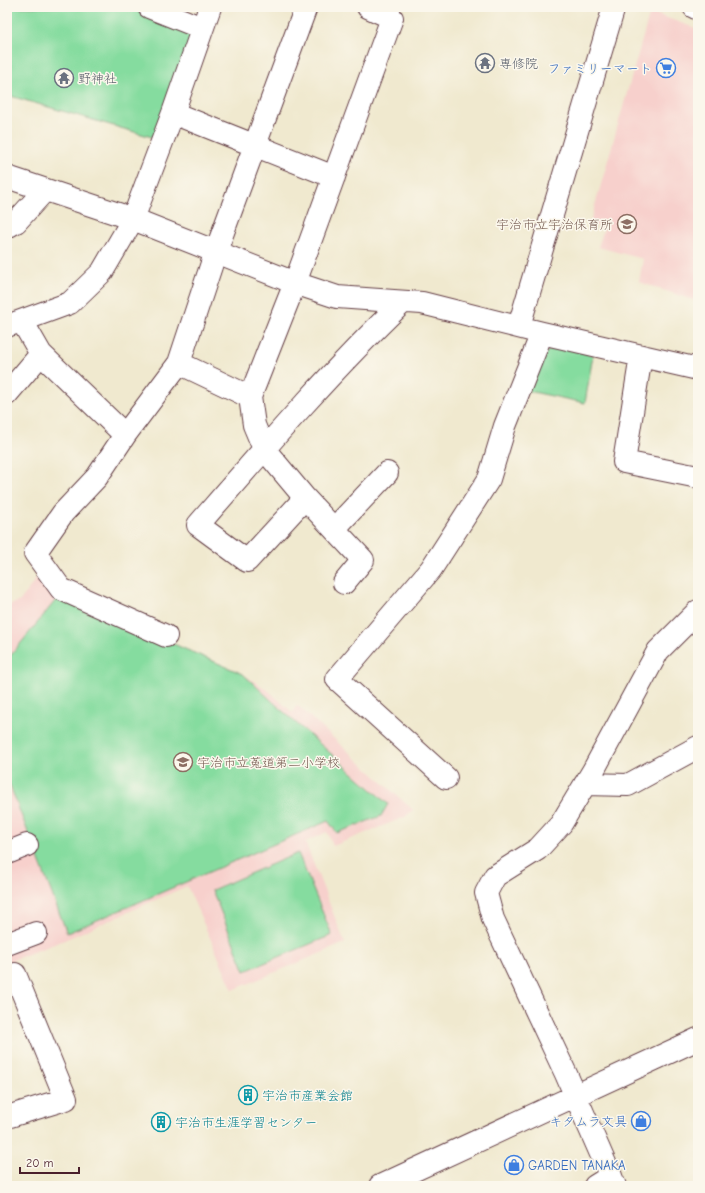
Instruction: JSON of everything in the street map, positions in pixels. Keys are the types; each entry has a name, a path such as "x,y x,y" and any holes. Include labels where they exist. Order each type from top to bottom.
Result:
{"street":[{"path":"149,7 202,28"},
{"path":"125,435 41,354 14,324 70,303 102,272 132,219 173,113 210,7"},
{"path":"166,636 60,589 35,553 64,513 97,477 125,435 179,363 216,251 306,7"},
{"path":"344,583 364,560 306,498 264,449 254,425 250,397 334,177 394,13 368,7"},
{"path":"519,326 614,7"},
{"path":"694,7 698,9"},
{"path":"173,113 334,177"},
{"path":"7,177 132,219 294,283 337,297 422,303 519,326 542,333 698,369"},
{"path":"7,227 16,222 45,190"},
{"path":"306,498 247,561 198,525 264,449 366,337 403,302"},
{"path":"446,778 336,679 431,569 489,479 505,426 542,333"},
{"path":"7,394 41,354"},
{"path":"641,356 624,462 698,477"},
{"path":"179,363 250,397"},
{"path":"334,529 387,473"},
{"path":"607,1183 576,1096 493,919 486,893 495,876 538,849 561,824 594,771 658,651 698,611"},
{"path":"585,784 628,785 698,747"},
{"path":"7,853 28,845"},
{"path":"7,944 36,932"},
{"path":"7,977 15,974 66,1099 7,1117"},
{"path":"386,1185 698,1039"}],"shaded area":[{"path":"650,12 698,29 698,293 696,301 639,282 643,259 598,247 604,229 590,223"},
{"name":"宇治市立菟道第二小学校","path":"41,572 60,595 243,674 270,692 293,713 297,705 413,810 405,817 333,846 327,832 305,842 345,943 233,990 187,886 62,941 7,962 7,606 20,601"}],"green space":[{"path":"7,7 149,7 202,28 162,140 7,95"},
{"path":"563,347 593,355 585,403 528,391 547,351"},
{"name":"宇治市立菟道第二小学校","path":"60,595 243,674 388,804 381,816 337,833 328,821 67,933 7,778 7,660"},
{"path":"298,853 332,935 245,971 212,890"}],"place":[{"name":"専修院","path":"485,63"},
{"name":"ファミリーマート","path":"666,68"},
{"name":"野神社","path":"64,78"},
{"name":"宇治市立宇治保育所","path":"627,224"},
{"name":"宇治市立菟道第二小学校","path":"183,762"},
{"name":"宇治市産業会館","path":"248,1095"},
{"name":"キタムラ文具","path":"641,1121"},
{"name":"宇治市生涯学習センター","path":"161,1122"},
{"name":"GARDEN TANAKA","path":"514,1165"}]}
